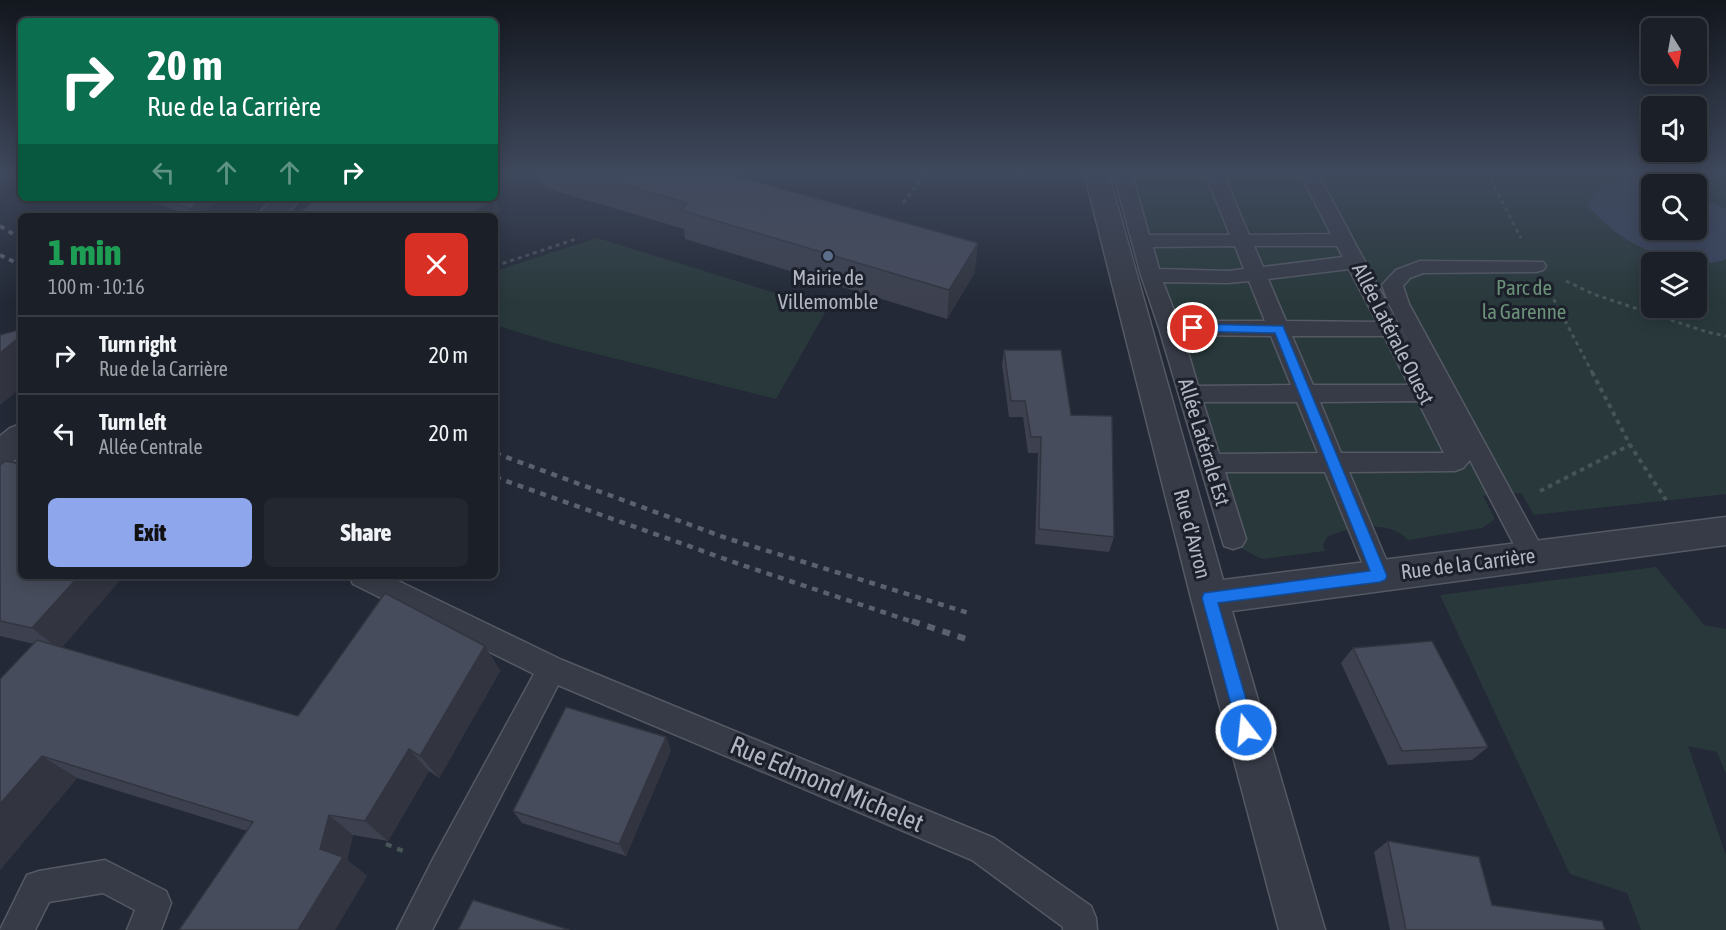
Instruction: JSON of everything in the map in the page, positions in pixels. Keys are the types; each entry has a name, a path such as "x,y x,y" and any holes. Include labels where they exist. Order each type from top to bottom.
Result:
{"street":[{"name":"Rue d'Avron","path":"1124,215 1209,598 1302,930"},
{"name":"Rue de la Carrière","path":"1209,598 1711,533"}],"lane":[{"name":"Allée Latérale Est","path":"1132,215 1143,241 1151,275 1170,328 1233,539"},
{"path":"1233,215 1380,576"},
{"name":"Allée Latérale Ouest","path":"1332,215 1389,329 1459,458 1455,462 1334,463"},
{"path":"1143,241 1345,240"},
{"path":"1151,275 1228,277 1356,262"},
{"path":"1533,556 1399,304 1392,285 1402,274 1420,267 1536,266"},
{"path":"1170,328 1389,329"},
{"path":"1190,394 1424,393"},
{"path":"1210,463 1334,463"},
{"name":"Rue Edmond Michelet","path":"368,579 552,669 982,849 1079,918 1080,930"},
{"path":"414,930 552,669"},
{"path":"17,930 39,887 105,876 154,903 144,930"}],"path":[{"path":"1510,215 1630,445 1666,500 1711,533"},
{"path":"498,265 579,238"},
{"path":"1536,266 1593,294 1707,332 1726,336"},
{"path":"1508,508 1630,445"}],"green space":[{"name":"Parc de la Garenne","path":"1131,215 1641,215 1641,240 1707,240 1707,215 1726,215 1726,494 1534,515 1521,493 1483,496 1495,519 1482,528 1408,540 1391,529 1369,526 1327,537 1323,545 1325,551 1262,559 1229,542"},
{"path":"597,238 827,309 776,399 561,345 498,326 498,270"},
{"path":"1656,567 1704,625 1726,629 1726,774 1717,752 1688,746 1726,855 1726,930 1641,930 1627,893 1570,874 1440,595"}],"water":[{"path":"1597,215 1641,215 1641,240 1707,240 1707,215 1726,215 1726,259 1713,263 1707,263 1707,252 1652,252 1614,231"}],"building":[{"path":"698,215 878,215 978,243 949,290"},
{"path":"18,330 18,338 0,353 0,335"},
{"path":"1004,350 1061,350 1071,415 1112,416 1114,537 1039,529 1041,437 1031,437 1025,401 1011,401"},
{"path":"5,461 18,463 18,579 76,579 32,628 0,621 0,465"},
{"path":"385,593 485,646 420,756 409,749 365,821 329,815 320,849 343,857 298,930 179,930 253,822 42,756 0,804 0,679 37,640 298,716"},
{"path":"1432,641 1488,747 1402,751 1353,648"},
{"path":"566,707 666,737 619,844 513,811"},
{"path":"1388,841 1479,857 1492,905 1602,921 1605,930 1406,930"},
{"path":"473,900 570,930 458,930"}],"railway":[{"path":"0,226 18,237"},
{"path":"0,255 18,264"},
{"path":"498,454 726,538 972,614"},
{"path":"498,478 742,565 916,623"},
{"path":"912,621 969,640"}],"place":[{"name":"Mairie de Villemomble","path":"828,256"}],"route":[{"path":"1193,328 1279,328 1380,576 1209,598 1246,730"}]}
